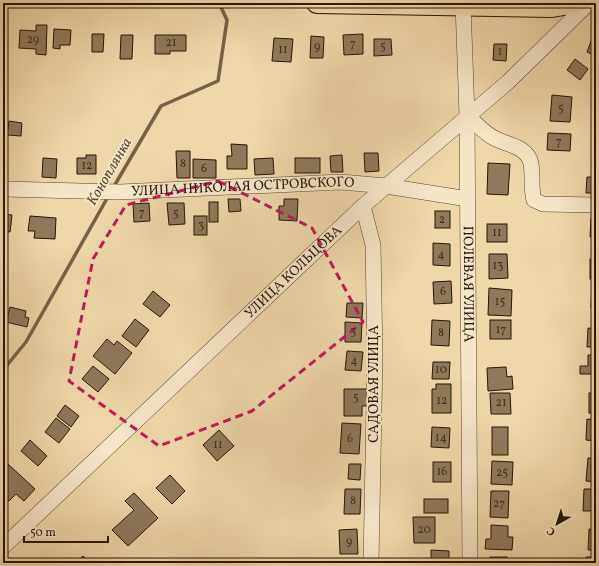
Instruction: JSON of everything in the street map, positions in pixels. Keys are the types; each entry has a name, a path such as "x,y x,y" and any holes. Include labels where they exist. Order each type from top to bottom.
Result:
{"main road":[{"path":"317,3 463,4 552,7 576,3"}],"street":[{"name":"УЛИЦА КОЛЬЦОВА","path":"3,547 363,206 508,82 589,3"},
{"name":"ПОЛЕВАЯ УЛИЦА","path":"463,4 467,116 470,563"},
{"path":"467,116 493,138 518,147 527,153 531,161 531,190 534,200 543,204 596,205"},
{"name":"УЛИЦА НИКОЛАЯ ОСТРОВСКОГО","path":"3,189 120,192 341,182 386,186 468,199"},
{"name":"САДОВАЯ УЛИЦА","path":"363,206 373,245 376,356 371,563"}],"highlighted area":[{"path":"218,181 312,228 363,322 252,411 159,446 69,381 93,259 126,205"}],"building":[{"path":"36,25 47,25 46,55 36,54 36,49 19,48 20,30 36,31"},
{"path":"54,29 71,30 70,45 60,45 60,49 53,48"},
{"path":"92,34 104,34 103,52 92,52"},
{"path":"363,34 363,54 344,55 343,35"},
{"path":"121,35 133,35 132,59 120,59"},
{"path":"155,35 186,35 186,51 170,51 170,54 155,54"},
{"path":"311,36 324,37 323,58 310,58"},
{"path":"274,38 293,39 291,62 272,61"},
{"path":"374,39 391,39 392,55 374,56"},
{"path":"591,41 596,43 596,56 587,52"},
{"path":"494,44 507,44 506,61 493,60"},
{"path":"575,59 588,69 580,80 567,70"},
{"path":"552,95 572,97 570,122 550,121"},
{"path":"9,121 22,123 21,136 7,135"},
{"path":"548,133 571,134 570,151 547,150"},
{"path":"231,144 247,145 247,169 227,169 227,156 232,156"},
{"path":"176,151 190,151 190,178 177,178"},
{"path":"364,153 378,153 379,171 365,172"},
{"path":"86,155 96,155 96,174 77,174 77,158 86,158"},
{"path":"342,155 343,172 331,172 330,156"},
{"path":"43,158 57,159 56,178 42,177"},
{"path":"273,158 274,174 255,175 254,159"},
{"path":"295,158 320,158 320,173 295,173"},
{"path":"193,159 216,160 216,178 193,178"},
{"path":"488,163 510,164 508,195 487,194"},
{"path":"587,177 596,177 596,193 586,193"},
{"path":"228,199 240,199 241,211 229,212"},
{"path":"284,199 298,199 297,221 279,220 279,206 284,206"},
{"path":"209,202 218,202 218,222 209,222"},
{"path":"149,203 150,221 134,222 133,204"},
{"path":"167,203 184,203 185,224 169,225"},
{"path":"435,211 450,211 450,228 435,228"},
{"path":"3,214 12,215 10,232 3,231"},
{"path":"30,216 56,218 55,239 34,238 35,231 28,231"},
{"path":"194,216 207,216 207,235 194,235"},
{"path":"591,218 596,218 596,237 590,237"},
{"path":"487,224 507,224 507,242 487,242"},
{"path":"433,243 450,244 450,266 433,265"},
{"path":"489,254 507,254 508,278 489,279"},
{"path":"590,259 596,259 596,279 590,279"},
{"path":"451,281 452,303 434,304 433,282"},
{"path":"592,286 596,286 596,308 591,308"},
{"path":"489,288 512,290 511,316 488,315"},
{"path":"153,291 170,305 160,317 143,304"},
{"path":"347,303 363,303 362,318 346,317"},
{"path":"10,307 26,311 25,317 29,318 27,327 6,322"},
{"path":"135,319 149,330 136,347 122,336"},
{"path":"432,320 450,321 449,346 431,345"},
{"path":"490,320 511,320 511,339 490,339"},
{"path":"345,322 362,323 361,342 345,342"},
{"path":"588,328 596,329 596,347 587,347"},
{"path":"107,339 114,345 117,341 132,353 115,374 93,356"},
{"path":"347,351 363,352 361,371 345,370"},
{"path":"588,355 596,355 596,374 580,374 580,366 588,366"},
{"path":"433,362 450,362 449,379 432,379"},
{"path":"93,366 109,379 98,392 82,379"},
{"path":"506,367 507,377 512,376 513,389 488,391 487,368"},
{"path":"436,384 451,384 451,413 432,413 432,389 436,389"},
{"path":"344,389 367,389 367,406 362,406 362,416 344,416"},
{"path":"490,393 510,393 511,414 491,414"},
{"path":"589,393 596,393 596,413 589,413"},
{"path":"65,405 79,416 71,427 57,416"},
{"path":"56,418 70,429 59,443 45,432"},
{"path":"587,419 596,420 596,441 586,440"},
{"path":"342,423 361,424 359,454 340,453"},
{"path":"432,427 450,428 449,448 431,447"},
{"path":"492,427 508,427 508,455 492,455"},
{"path":"219,430 234,446 217,461 203,445"},
{"path":"30,440 47,456 38,466 21,451"},
{"path":"588,458 596,458 596,482 586,481"},
{"path":"492,461 513,462 512,485 491,484"},
{"path":"433,462 451,462 451,482 433,482"},
{"path":"8,464 35,489 24,501 16,494 9,501 3,495 3,469"},
{"path":"349,464 361,464 360,480 348,479"},
{"path":"170,475 185,491 172,504 156,488"},
{"path":"345,489 361,489 360,514 344,514"},
{"path":"584,489 596,489 596,511 583,511"},
{"path":"491,491 509,491 508,518 490,517"},
{"path":"134,493 158,518 128,546 112,530 134,510 125,501"},
{"path":"424,499 448,499 448,513 424,513"},
{"path":"413,517 435,517 435,543 414,543"},
{"path":"491,525 508,526 508,537 513,537 512,550 485,549 486,539 491,539"},
{"path":"357,529 358,554 340,554 339,530"},
{"path":"589,529 596,530 596,550 588,550"},
{"path":"431,550 449,551 449,563 431,563"},
{"path":"83,556 90,563 75,563"},
{"path":"490,557 507,557 507,563 490,563"},
{"path":"586,557 596,557 596,563 585,563"}],"waterway":[{"name":"Коноплянка","path":"113,188 161,106 218,81 227,20 219,3"},
{"name":"Коноплянка","path":"3,370 26,342 109,195"}]}
